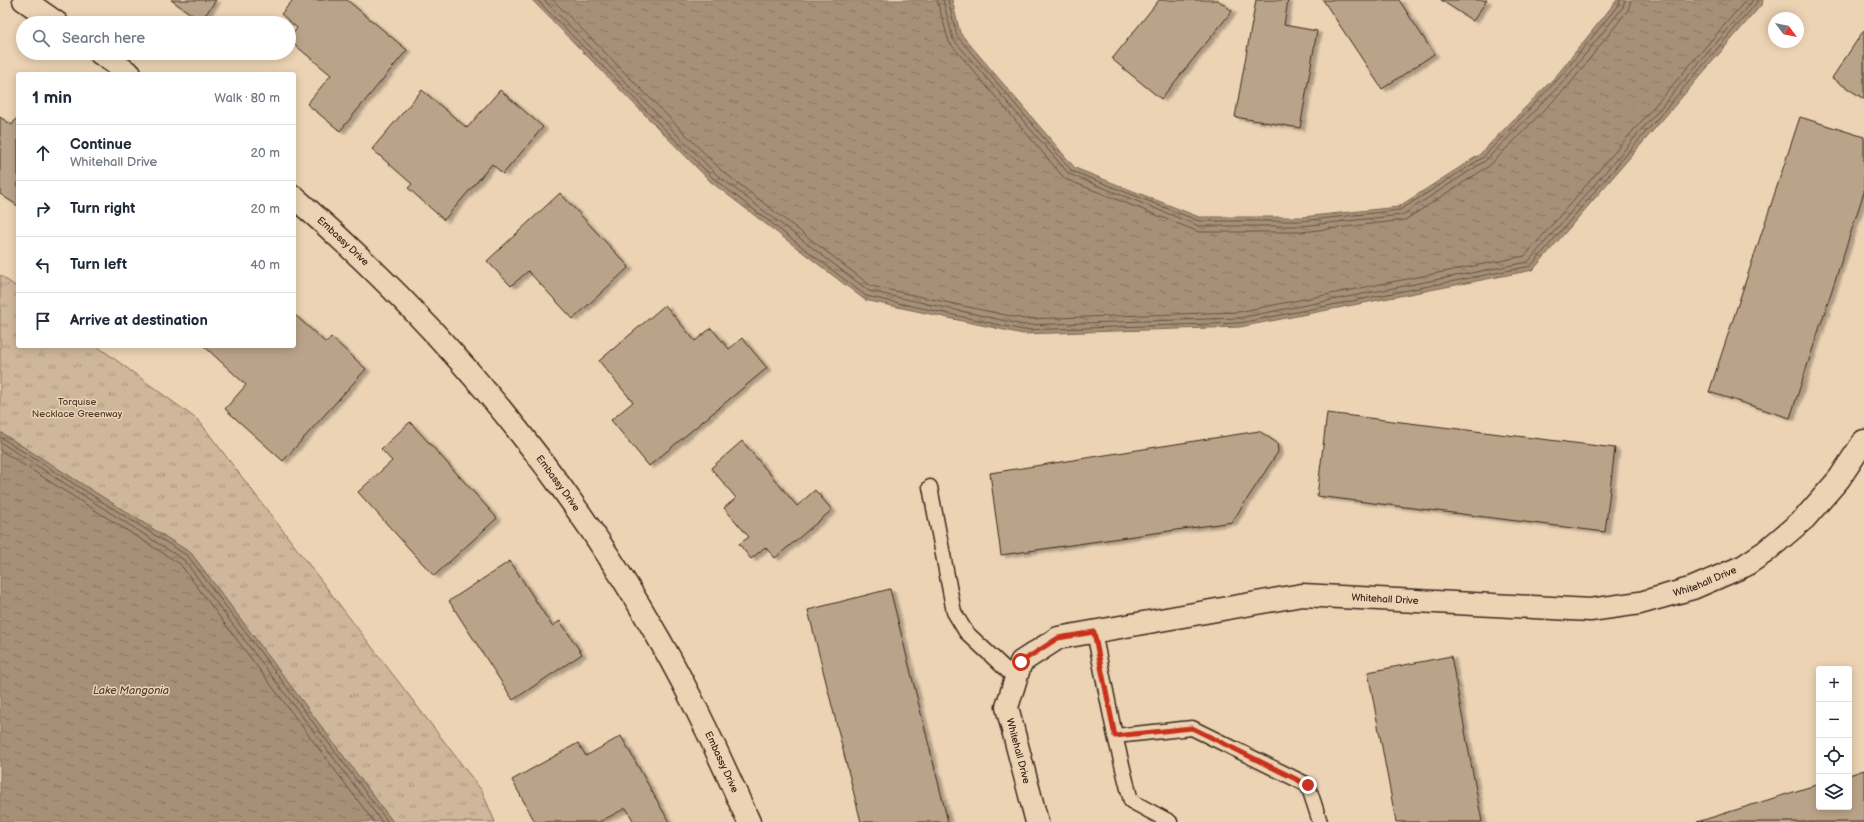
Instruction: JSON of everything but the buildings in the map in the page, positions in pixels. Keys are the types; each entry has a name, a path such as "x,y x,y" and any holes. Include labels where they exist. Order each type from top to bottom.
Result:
{"street":[{"path":"24,0 47,16"},
{"path":"110,60 127,72"},
{"name":"Embassy Drive","path":"296,199 388,284 464,366 536,452 601,544 659,639 712,738 749,822"},
{"name":"Whitehall Drive","path":"1037,822 1007,707 1021,662 1058,638 1302,595 1590,610 1640,603 1693,588 1744,566 1765,552 1805,518 1839,479 1864,441"}],"lane":[{"path":"930,487 954,612 966,632 1016,679"},
{"path":"1094,632 1130,801 1170,822"},
{"path":"1115,736 1192,728 1308,785 1320,822"}],"green space":[{"name":"Torquise Necklace Greenway","path":"0,275 16,287 16,348 100,348 199,421 482,791 495,822 393,822 191,553 0,432"}],"water":[{"path":"532,0 952,0 960,33 1075,168 1199,217 1302,217 1398,207 1479,155 1557,75 1617,0 1763,0 1762,4 1533,270 1240,327 1023,334 865,300 711,182"},
{"name":"Lake Mangonia","path":"0,432 191,553 393,822 0,822"}],"route":[{"path":"1021,662 1058,638 1094,632 1115,736 1192,728 1308,785"}]}
